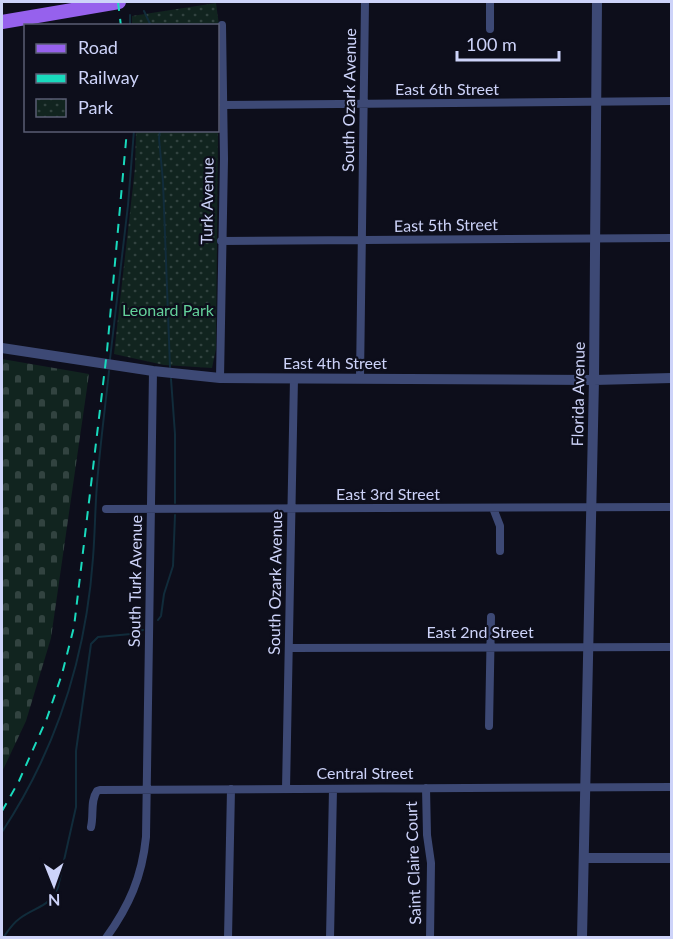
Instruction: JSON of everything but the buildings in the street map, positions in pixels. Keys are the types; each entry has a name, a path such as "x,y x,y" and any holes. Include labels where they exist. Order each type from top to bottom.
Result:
{"main road":[{"path":"2,22 119,2"}],"street":[{"name":"South Ozark Avenue","path":"360,378 365,2"},
{"path":"490,2 490,29"},
{"name":"Florida Avenue","path":"582,938 594,380 597,2"},
{"name":"Turk Avenue","path":"220,378 222,25"},
{"name":"East 6th Street","path":"223,105 672,101"},
{"name":"East 5th Street","path":"221,241 672,237"},
{"name":"East 4th Street","path":"2,348 153,371 220,378 594,380 672,378"},
{"name":"South Turk Avenue","path":"106,938 123,914 134,892 145,846 153,371"},
{"name":"South Ozark Avenue","path":"286,789 294,378"},
{"name":"East 3rd Street","path":"106,509 672,507"},
{"path":"493,508 500,526 500,550"},
{"path":"489,726 491,617"},
{"name":"East 2nd Street","path":"289,648 672,647"},
{"name":"Central Street","path":"91,827 94,818 93,799 96,791 672,787"},
{"name":"Saint Claire Court","path":"426,788 427,835 431,863 430,938"},
{"path":"228,938 231,789"},
{"path":"330,938 333,789"},
{"path":"584,858 672,858"}],"green space":[{"name":"Leonard Park","path":"216,3 219,24 132,24 132,16"},
{"name":"Leonard Park","path":"136,132 218,132 216,349 212,368 164,365 114,354 135,168"},
{"path":"2,359 89,374 51,638 26,721 2,772"}],"waterway":[{"path":"144,11 150,24"},
{"path":"130,15 130,24"},
{"path":"110,359 128,205 134,132"},
{"path":"160,132 170,367"},
{"path":"2,832 21,801 53,735 75,666 89,595 98,470 109,371"},
{"path":"171,379 175,434 175,503"},
{"path":"158,620 161,616 164,594 173,566 175,515"},
{"path":"3,938 17,921 47,903 58,887 76,807 76,751 91,644 98,637 131,634 143,630"}],"railway":[{"path":"118,2 121,24"},
{"path":"2,811 19,781 47,718 62,674 74,627 107,351 127,132"}]}
